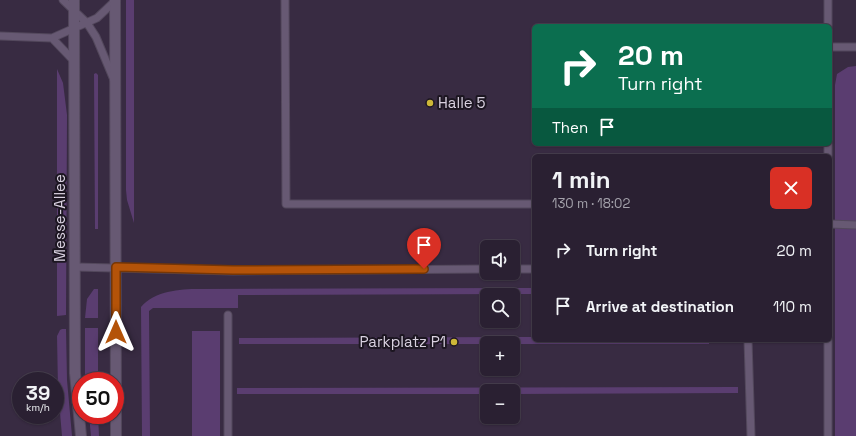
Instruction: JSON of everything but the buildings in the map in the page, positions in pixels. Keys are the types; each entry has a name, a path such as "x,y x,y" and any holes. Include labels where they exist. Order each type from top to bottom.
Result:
{"main road":[{"path":"115,0 116,436"},
{"name":"Messe-Allee","path":"74,4 75,373 81,436"}],"lane":[{"path":"63,0 74,4 96,37 115,84"},
{"path":"0,36 52,38 97,18 115,0"},
{"path":"285,0 286,204 532,204"},
{"path":"828,0 828,24"},
{"path":"52,38 74,60"},
{"path":"832,47 856,47"},
{"path":"832,224 856,225"},
{"path":"75,267 233,270 480,269"},
{"path":"520,269 532,269"},
{"path":"228,316 228,436"},
{"path":"748,342 751,436"},
{"path":"828,342 828,436"}],"shaded area":[{"path":"126,0 134,0 134,223 127,200 126,190"},
{"path":"856,66 856,436 835,436 835,85 837,74 848,67"},
{"path":"57,69 63,83 67,115 66,315 57,316"},
{"path":"96,73 98,75 98,229 95,229 94,74"},
{"path":"480,288 480,294 238,295 238,308 153,308 149,311 150,436 142,436 141,307 153,297 176,290"},
{"path":"520,288 532,288 532,294 520,294"},
{"path":"94,289 98,289 98,318 85,318 87,299"},
{"path":"85,328 98,328 98,372 85,372"},
{"path":"66,329 67,380 72,436 62,436 61,424 64,424 64,372 58,372 57,336 60,330"},
{"path":"192,331 220,331 220,436 192,436"},
{"path":"480,337 480,344 239,344 239,338"},
{"path":"520,337 532,337 532,342 709,342 709,344 520,344"},
{"path":"520,387 738,387 738,393 520,394"},
{"path":"237,388 480,388 480,394 237,394"},
{"path":"90,424 98,424 99,436 91,436"}],"place":[{"name":"Halle 5","path":"430,103"},
{"name":"Parkplatz P1","path":"454,342"}],"route":[{"path":"116,332 116,267 233,270 424,269"}]}
